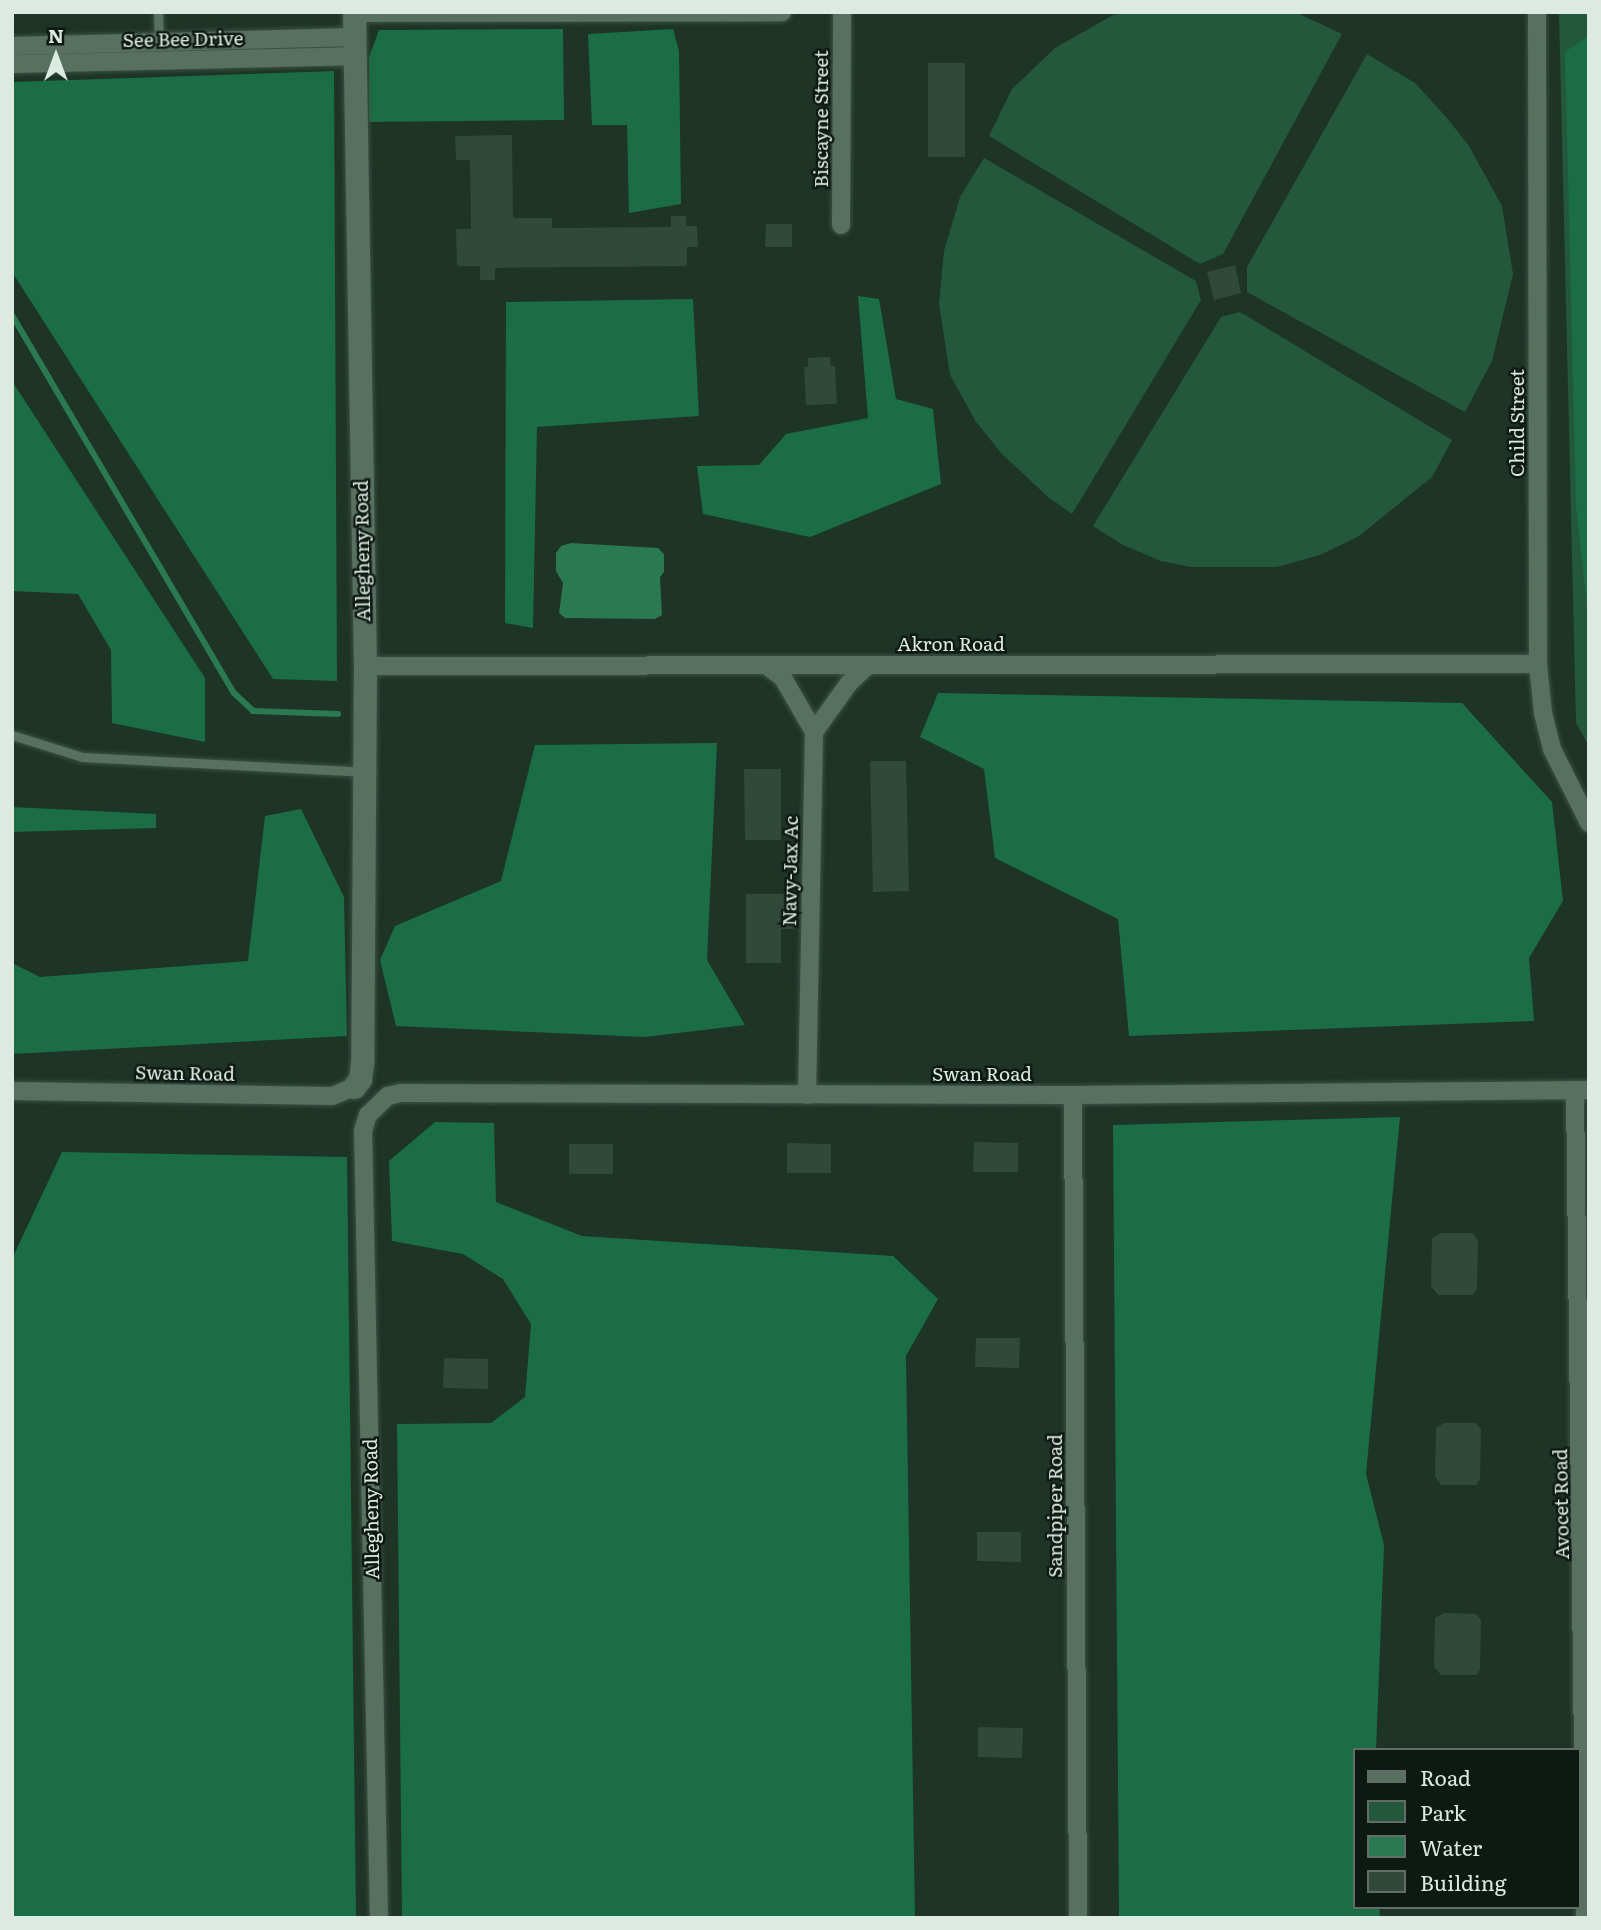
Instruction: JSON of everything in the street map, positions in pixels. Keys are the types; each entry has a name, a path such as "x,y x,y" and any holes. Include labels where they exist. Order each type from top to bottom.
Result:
{"street":[{"path":"354,13 782,12"},
{"name":"Biscayne Street","path":"841,226 842,12"},
{"name":"Child Street","path":"1537,12 1538,664 1542,713 1552,750 1580,790 1589,823"},
{"name":"Allegheny Road","path":"354,13 365,666 362,1063 360,1079 354,1087"},
{"name":"See Bee Drive","path":"12,46 159,42 354,46"},
{"name":"See Bee Drive","path":"12,64 159,61 354,46"},
{"name":"Akron Road","path":"365,666 1538,664"},
{"path":"766,665 783,678 814,732 849,683 868,665"},
{"name":"Navy-Jax Ac","path":"807,1095 814,732"},
{"name":"Swan Road","path":"12,1091 332,1096 354,1087"},
{"name":"Swan Road","path":"378,1104 388,1096 401,1093 1073,1095 1582,1090"},
{"name":"Avocet Road","path":"1582,1090 1585,1918"},
{"name":"Sandpiper Road","path":"1073,1095 1078,1918"},
{"name":"Allegheny Road","path":"378,1104 368,1115 363,1130 379,1918"}],"lane":[{"path":"158,12 159,61"},
{"path":"12,735 82,757 364,772"}],"green space":[{"path":"1129,12 1295,12 1342,34 1223,254 1200,264 989,136 1012,89 1055,48 1113,15"},
{"path":"1559,12 1589,12 1589,746 1576,723"},
{"path":"1367,54 1415,83 1447,118 1469,146 1502,206 1513,274 1492,361 1465,412 1247,292 1247,267"},
{"path":"984,158 1196,281 1201,300 1072,514 1048,497 1002,454 976,422 950,375 939,304 944,251 960,197"},
{"path":"1240,312 1452,440 1432,477 1359,536 1320,555 1277,567 1191,567 1161,561 1123,545 1093,526 1221,317"}],"shaded area":[{"path":"563,29 564,120 369,122 369,57 379,30"},
{"path":"673,29 679,51 681,204 629,213 627,125 592,125 588,34"},
{"path":"1589,35 1589,623 1576,507 1565,52"},
{"path":"334,71 337,681 273,679 12,272 12,82"},
{"path":"858,296 879,299 896,399 933,409 941,484 810,537 703,514 697,466 759,465 786,434 868,418"},
{"path":"693,299 699,416 537,427 533,628 505,623 506,302"},
{"path":"12,381 205,678 205,742 112,723 111,650 78,594 12,591"},
{"path":"938,693 1462,703 1552,802 1563,901 1529,958 1534,1021 1129,1036 1118,919 995,858 984,769 920,737"},
{"path":"717,743 707,960 745,1025 645,1037 396,1026 380,960 395,926 501,881 535,745"},
{"path":"12,807 156,814 156,828 12,832"},
{"path":"301,809 344,897 347,1036 12,1054 12,963 40,977 248,961 265,816"},
{"path":"1400,1117 1366,1474 1384,1545 1376,1748 1352,1748 1352,1909 1379,1909 1380,1918 1119,1918 1113,1125"},
{"path":"435,1122 494,1123 496,1202 582,1236 893,1256 938,1299 906,1356 915,1918 402,1918 397,1424 491,1423 525,1397 531,1324 503,1279 463,1254 392,1241 389,1161"},
{"path":"62,1152 347,1157 356,1918 12,1918 12,1259"}],"water":[{"path":"571,543 658,548 664,554 664,572 660,577 662,615 655,619 565,618 559,613 563,583 556,571 556,553 561,546"}],"building":[{"path":"928,63 965,63 965,157 928,157"},
{"path":"512,135 513,218 552,218 552,228 671,227 671,216 686,216 686,226 697,226 698,247 687,247 687,266 495,268 495,280 480,280 480,266 457,266 456,229 471,229 470,160 456,160 455,136"},
{"path":"766,224 792,224 792,247 765,247"},
{"path":"1235,265 1241,293 1214,300 1207,272"},
{"path":"830,357 831,366 835,366 837,404 806,405 804,367 808,367 808,358"},
{"path":"870,761 906,761 909,891 873,892"},
{"path":"744,769 781,769 781,840 745,840"},
{"path":"746,894 794,894 795,929 781,929 781,963 746,963"},
{"path":"974,1142 1018,1143 1018,1172 973,1172"},
{"path":"787,1143 831,1144 831,1173 787,1173"},
{"path":"569,1144 613,1144 613,1174 569,1174"},
{"path":"1441,1233 1473,1233 1478,1240 1477,1289 1473,1295 1438,1295 1431,1286 1432,1238"},
{"path":"976,1338 1020,1338 1019,1368 975,1367"},
{"path":"444,1358 488,1359 488,1389 443,1388"},
{"path":"1444,1423 1476,1423 1481,1430 1480,1479 1476,1485 1441,1485 1435,1476 1436,1428"},
{"path":"977,1532 1021,1532 1021,1562 977,1561"},
{"path":"1444,1613 1476,1614 1481,1620 1480,1670 1476,1675 1441,1675 1434,1667 1435,1618"},
{"path":"978,1727 1023,1728 1022,1758 978,1757"}],"waterway":[{"path":"12,315 234,693 253,711 338,714"}]}
